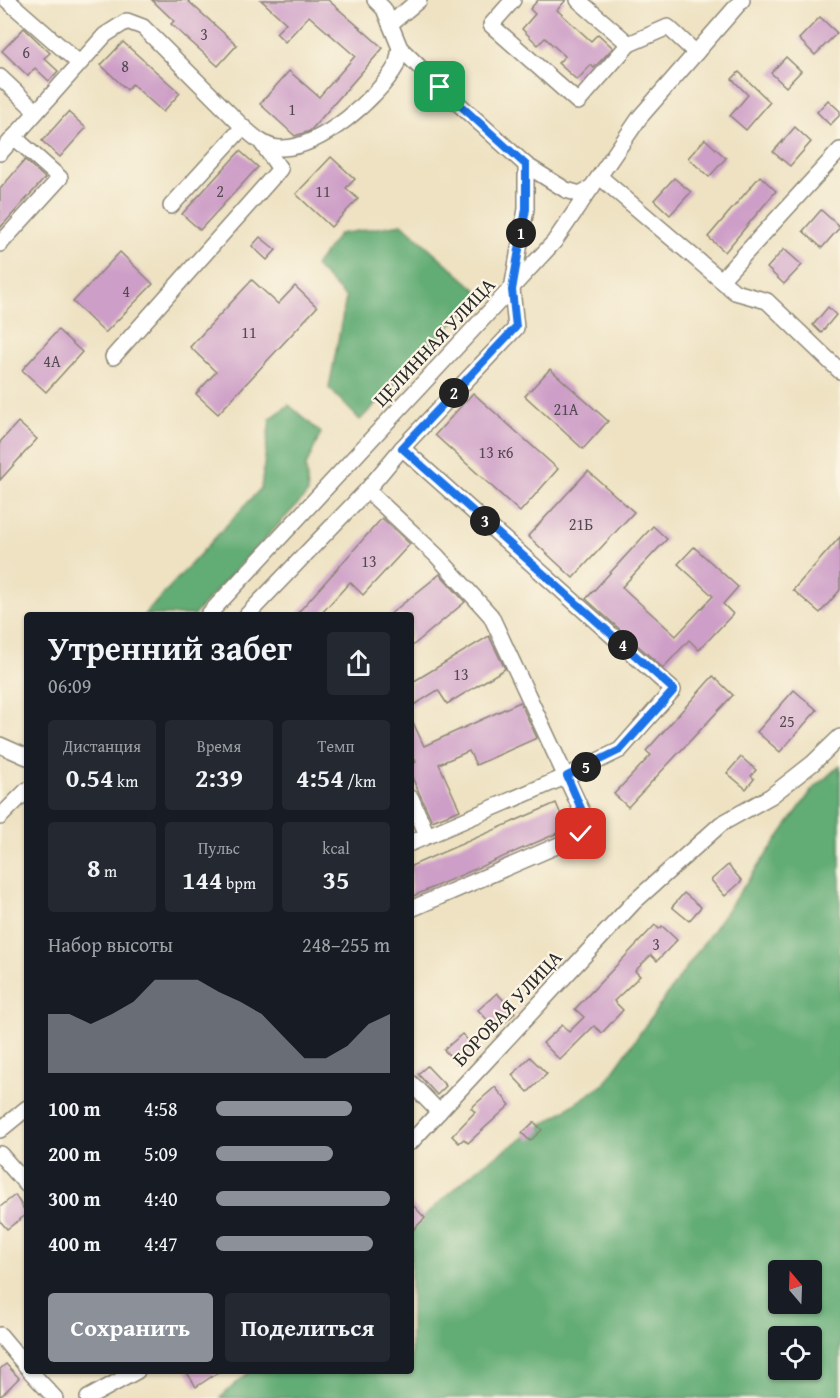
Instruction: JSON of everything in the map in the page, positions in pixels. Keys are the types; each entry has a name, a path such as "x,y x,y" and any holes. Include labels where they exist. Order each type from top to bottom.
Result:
{"street":[{"path":"7,0 79,63"},
{"path":"375,0 384,9 400,48 526,165 566,190 580,194 597,181 735,292 767,301 840,371"},
{"path":"390,24 419,0"},
{"path":"513,0 491,25 578,102 628,44 668,27 696,53"},
{"path":"578,0 628,44"},
{"name":"ЦЕЛИННАЯ УЛИЦА","path":"211,612 512,290 554,242 640,117 742,0"},
{"path":"0,153 105,35 128,21 143,27 243,127 261,142 280,169 113,357"},
{"path":"261,142 282,149 301,145 339,125 370,98 396,65 400,48"},
{"path":"0,77 36,111"},
{"path":"171,206 243,127"},
{"path":"0,244 60,178 14,136"},
{"path":"722,280 840,150"},
{"path":"250,612 367,490 402,448 516,327 512,290 526,209 526,165"},
{"path":"402,448 674,690 620,750 567,776 414,842"},
{"path":"367,490 437,556 491,616 586,820 581,834 414,908"},
{"name":"БОРОВАЯ УЛИЦА","path":"414,1139 634,902 721,824 771,796 813,763 840,736"},
{"path":"0,745 24,756"},
{"path":"0,817 24,793"},
{"path":"414,805 427,836"},
{"path":"414,1086 440,1112"},
{"path":"0,1130 24,1110"},
{"path":"0,1154 24,1182"},
{"path":"0,1335 24,1363"},
{"path":"33,1374 56,1398"},
{"path":"88,1398 132,1374"}],"green space":[{"path":"402,224 481,294 360,420 329,388 346,298 315,266 339,234"},
{"path":"289,405 321,433 306,466 308,493 197,612 147,612 261,488 270,419"},
{"path":"840,765 840,1398 220,1398 247,1374 414,1374 414,1225 478,1168 604,1084 812,790"}],"building":[{"path":"152,0 187,0 237,45 218,66 171,24 174,21"},
{"path":"261,0 328,0 383,48 310,131 295,136 260,104 289,71 319,97 355,56 309,16 285,42 276,33 286,23"},
{"path":"538,0 566,0 557,10 591,41 598,34 613,48 594,68 591,65 577,80 558,63 565,56 545,38 538,45 522,29 535,14 530,9"},
{"path":"820,17 837,33 815,55 799,39"},
{"path":"24,28 50,53 44,58 58,71 49,81 35,68 28,76 2,51"},
{"path":"123,42 180,93 163,112 132,84 127,90 101,65"},
{"path":"786,57 801,71 786,87 771,73"},
{"path":"739,72 770,102 746,130 730,116 748,95 732,79"},
{"path":"828,100 840,111 840,115 830,125 817,112"},
{"path":"68,112 86,128 60,157 42,141"},
{"path":"795,127 811,142 790,166 773,152"},
{"path":"705,139 726,158 709,177 688,158"},
{"path":"240,151 258,167 200,230 182,214"},
{"path":"331,157 355,179 346,188 358,199 331,227 296,194"},
{"path":"25,160 45,178 0,228 0,189"},
{"path":"760,176 776,191 725,252 708,237"},
{"path":"674,178 691,192 670,215 654,200"},
{"path":"821,210 840,227 822,248 803,231"},
{"path":"260,237 276,250 267,260 252,246"},
{"path":"784,249 802,265 784,284 767,268"},
{"path":"120,252 153,284 105,333 73,302"},
{"path":"252,280 278,304 295,286 317,307 218,414 196,394 216,372 190,347"},
{"path":"828,307 836,315 821,333 813,325"},
{"path":"58,330 82,352 46,392 22,370"},
{"path":"550,369 608,421 583,449 525,396"},
{"path":"473,393 558,469 520,512 435,435"},
{"path":"18,422 37,439 0,480 0,442"},
{"path":"588,471 634,512 573,578 528,536"},
{"path":"382,518 410,544 363,595 350,582 323,612 299,612"},
{"path":"653,526 667,539 622,587 676,636 713,596 678,564 694,547 738,587 723,604 733,614 699,650 689,640 663,668 586,599"},
{"path":"840,537 840,590 820,613 793,590"},
{"path":"440,574 465,602 414,644 414,612 393,612"},
{"path":"489,636 505,669 447,704 438,690 414,705 414,681"},
{"path":"713,676 733,695 628,807 614,794 651,755 646,751"},
{"path":"794,690 817,710 780,752 757,732"},
{"path":"520,702 537,738 476,765 469,751 439,764 460,810 432,821 414,782 414,763 416,762 414,724 424,746"},
{"path":"741,757 756,770 751,776 754,779 746,789 727,773"},
{"path":"556,803 567,829 414,896 414,865"},
{"path":"728,865 742,881 725,896 711,880"},
{"path":"684,893 701,907 689,921 672,907"},
{"path":"655,925 659,929 662,926 677,940 657,961 651,955 635,971 640,976 614,1001 623,1010 602,1033 594,1026 560,1060 543,1043 562,1025 569,1032 584,1017 575,1009"},
{"path":"497,993 515,1013 497,1030 478,1010"},
{"path":"462,1034 476,1049 459,1065 444,1050"},
{"path":"530,1057 547,1074 528,1092 512,1075"},
{"path":"427,1066 446,1086 437,1095 418,1074"},
{"path":"495,1087 510,1105 468,1143 464,1139 459,1143 452,1136 475,1112 471,1108"},
{"path":"534,1122 542,1130 530,1141 522,1133"},
{"path":"15,1195 24,1209 24,1216 7,1229 0,1221 0,1207"},
{"path":"414,1206 425,1218 414,1229"},
{"path":"6,1364 19,1378 0,1397 0,1369"},
{"path":"188,1374 216,1374 196,1387"}],"route":[{"path":"440,87 526,165 526,209 512,290 516,327 402,448 674,690 620,750 567,776 586,820 581,834"}]}
